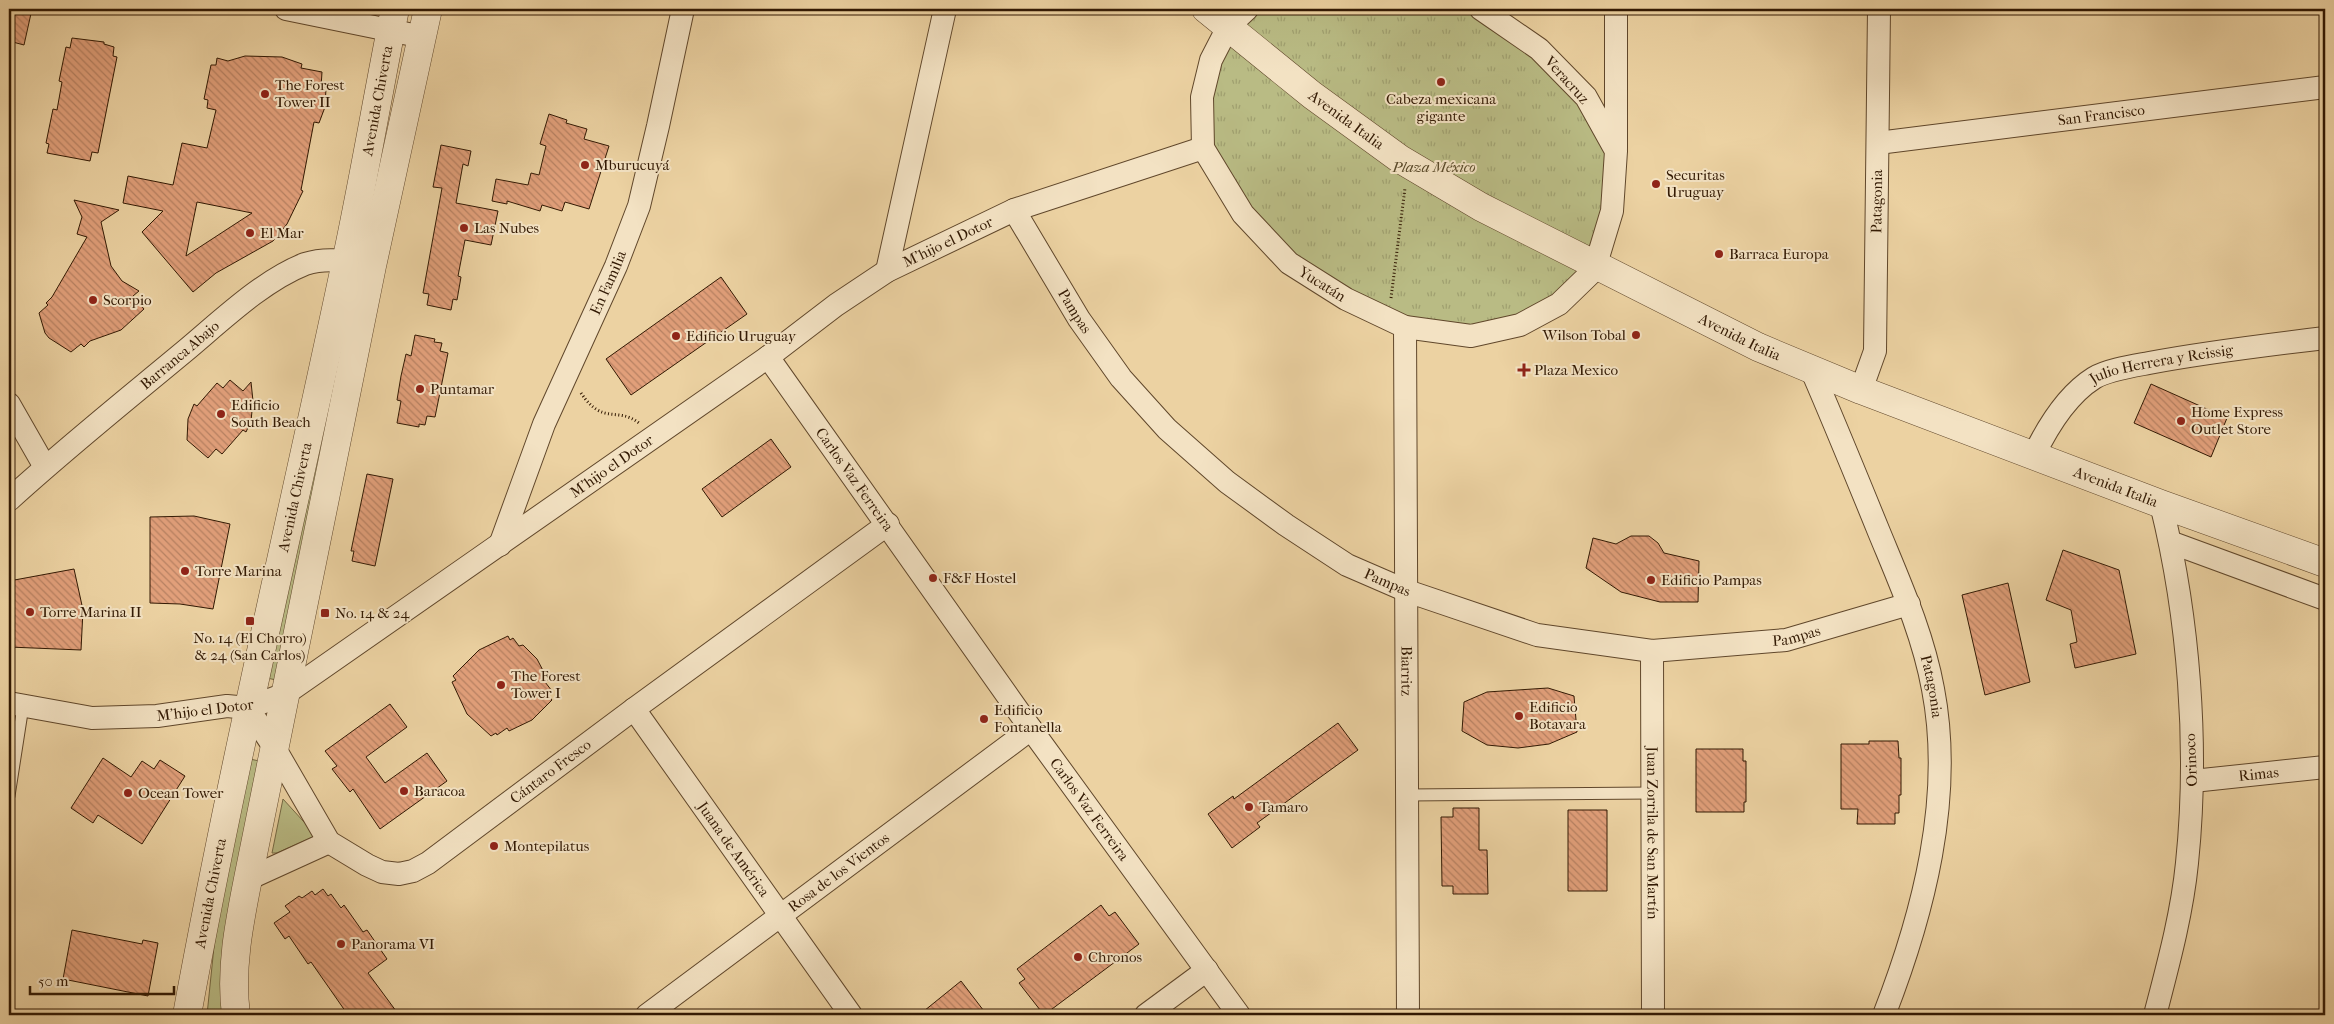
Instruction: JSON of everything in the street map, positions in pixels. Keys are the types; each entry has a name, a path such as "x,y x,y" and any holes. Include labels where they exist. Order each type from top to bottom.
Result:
{"street":[{"path":"286,9 393,19 423,37"},
{"name":"Avenida Chiverta","path":"187,1015 204,917 248,708 359,263 423,37 428,9"},
{"name":"En Familia","path":"500,545 544,424 616,266 639,206 683,9"},
{"path":"887,271 945,9"},
{"name":"Avenida Italia","path":"1206,9 1238,18 1312,95 1400,159 1481,207 1758,347 1812,371 2160,504 2325,563"},
{"name":"Veracruz","path":"1481,9 1539,49 1586,97 1616,151"},
{"path":"1596,264 1612,211 1616,151 1616,9"},
{"name":"Patagonia","path":"1861,390 1875,351 1879,9"},
{"path":"1203,148 1202,97 1211,60 1238,18"},
{"name":"Avenida Chiverta","path":"236,1015 234,1002 236,941 285,694 359,263 393,19"},
{"name":"San Francisco","path":"1878,143 2325,87"},
{"name":"M'hijo el Dotor","path":"16,704 92,718 157,716 227,706 248,708 285,694 768,357 836,305 887,271 1014,210 1203,148"},
{"name":"Yucatán","path":"1203,148 1243,214 1289,263 1346,299 1397,323 1471,336 1520,325 1560,304 1590,274 1596,264"},
{"name":"Pampas","path":"1014,210 1079,319 1121,378 1167,429 1226,482 1286,525 1347,564 1407,592 1537,635 1652,651 1786,640 1909,604"},
{"name":"Barranca Abajo","path":"9,500 45,467 242,304 279,277 305,264 323,260 359,263"},
{"name":"Biarritz","path":"1397,323 1407,592 1408,1015"},
{"name":"Julio Herrera y Reissig","path":"2034,455 2047,428 2070,400 2094,378 2129,367 2192,354 2325,338"},
{"name":"Carlos Vaz Ferreira","path":"768,357 888,524 1031,729 1239,1015"},
{"name":"Patagonia","path":"1812,371 1909,604 1923,646 1934,691 1939,768 1934,837 1926,886 1913,935 1884,1015"},
{"path":"9,404 45,467"},
{"name":"Orinoco","path":"2155,1015 2173,948 2187,864 2193,781 2186,661 2170,542 2160,504"},
{"name":"Cántaro Fresco","path":"248,708 274,747 330,842 366,865 382,872 399,874 413,871 428,863 634,709 888,524"},
{"path":"2170,542 2325,599"},
{"name":"Juan Zorrila de San Martín","path":"1652,651 1652,1015"},
{"name":"Juana de América","path":"634,709 851,1015"},
{"name":"Rosa de los Vientos","path":"647,1015 1031,729"},
{"name":"Rimas","path":"2193,781 2325,768"},
{"path":"248,879 330,842"},
{"path":"1146,1015 1208,970"}],"lane":[{"path":"9,796 16,704"},
{"path":"1408,795 1652,793"}],"path":[{"path":"1397,323 1406,181 1393,173 1400,159"},
{"path":"567,371 576,376 581,392 596,410 604,414 630,417 655,436"}],"green space":[{"name":"Plaza México","path":"1247,9 1481,9 1539,49 1616,151 1596,264 1520,325 1405,327 1289,263 1203,148 1202,97"},
{"path":"357,278 276,680 267,678"},
{"path":"250,759 259,761 224,1015 207,1015 216,927"},
{"path":"283,799 314,833 313,837 277,853 272,853"}],"building":[{"path":"9,9 32,9 24,45 9,41"},
{"path":"72,38 104,42 104,44 114,47 113,56 117,57 98,153 92,152 90,161 47,153 49,144 46,143 53,109 57,110 62,82 59,81 66,47 70,48"},
{"path":"245,56 282,57 302,64 301,68 322,72 321,87 326,88 325,107 319,123 314,122 301,190 303,191 287,224 273,241 216,273 193,292 142,232 163,211 123,203 128,176 173,185 182,143 207,148 216,110 207,108 208,100 204,99 211,65 216,65 217,58 228,61","holes":["197,202 252,213 186,256"]},
{"name":"Mburucuyá","path":"549,114 567,120 566,123 587,129 584,139 609,146 589,209 565,202 562,211 542,205 540,211 507,201 507,204 492,201 496,179 528,185 531,173 539,175 546,146 540,144"},
{"path":"441,145 471,151 468,166 463,164 456,203 498,211 491,245 465,240 458,276 461,277 457,300 453,299 451,310 427,305 429,294 423,293 442,188 433,187"},
{"name":"Scorpio","path":"74,200 119,210 101,222 111,266 122,281 139,291 133,296 144,309 121,330 90,341 84,347 81,344 71,352 49,338 45,333 39,313 48,305 46,303 52,297 87,237 77,234 82,217"},
{"name":"Edificio Uruguay","path":"721,277 747,314 631,395 606,359"},
{"name":"Puntamar","path":"415,335 435,339 434,342 442,343 440,351 448,353 435,417 427,416 425,425 419,424 419,427 397,423 401,401 397,400 401,376 406,354 411,356"},
{"name":"Edificio South Beach","path":"230,380 243,391 251,382 253,401 251,421 246,432 243,430 222,454 216,449 208,458 187,440 188,419 194,404 197,406 217,383 223,388"},
{"name":"Home Express Outlet Store","path":"2151,384 2227,418 2211,457 2134,423"},
{"path":"771,439 791,467 722,517 702,489"},
{"path":"367,474 393,479 375,566 352,561 354,551 351,551"},
{"name":"Torre Marina","path":"194,516 230,524 213,609 180,604 150,603 150,517"},
{"name":"Edificio Pampas","path":"1631,536 1649,536 1658,543 1664,553 1699,561 1698,602 1660,602 1621,592 1586,568 1593,538 1616,544"},
{"path":"2063,550 2119,570 2136,654 2075,668 2070,644 2077,642 2071,610 2046,600"},
{"name":"Torre Marina II","path":"74,569 83,610 81,650 9,647 9,581"},
{"path":"2008,583 2030,682 1985,695 1962,595"},
{"name":"The Forest Tower I","path":"508,636 510,640 513,638 519,646 523,645 537,659 548,680 545,682 552,691 547,694 552,700 532,720 509,731 507,728 497,735 496,733 491,736 467,714 452,682 456,680 453,676 479,650"},
{"name":"Edificio Botavara","path":"1548,688 1574,696 1577,732 1549,744 1518,748 1487,745 1462,731 1464,702 1487,692"},
{"path":"390,704 407,727 366,757 385,783 427,753 447,781 380,829 353,789 350,792 332,769 337,766 325,751"},
{"path":"1338,723 1358,750 1257,823 1260,827 1232,848 1208,814 1233,796 1234,799"},
{"path":"1869,741 1898,741 1899,758 1901,758 1901,795 1899,795 1899,813 1895,813 1895,824 1857,824 1858,809 1841,809 1841,744 1869,744"},
{"path":"1696,749 1743,749 1743,761 1746,761 1746,802 1744,802 1744,812 1696,812"},
{"name":"Ocean Tower","path":"103,758 131,777 142,761 154,769 160,760 185,776 142,844 98,815 93,823 71,808"},
{"path":"1453,808 1479,808 1479,850 1487,850 1488,894 1453,894 1453,886 1442,886 1441,817 1453,817"},
{"path":"1568,810 1607,810 1607,891 1568,891"},
{"name":"Panorama VI","path":"323,889 328,896 331,894 341,908 344,905 363,932 367,930 387,959 368,973 399,1015 348,1015 311,962 308,964 289,936 285,939 274,923 290,912 285,906 299,896 302,898 312,891 315,895"},
{"name":"Chronos","path":"1101,905 1109,916 1115,912 1139,944 1044,1015 1019,983 1025,979 1017,969"},
{"path":"72,930 142,944 143,940 158,943 148,996 63,979"},
{"path":"961,981 987,1015 919,1015"}],"place":[{"name":"Cabeza mexicana gigante","path":"1441,82"},
{"name":"The Forest Tower II","path":"265,94"},
{"name":"Mburucuyá","path":"585,165"},
{"name":"Securitas Uruguay","path":"1656,184"},
{"name":"Las Nubes","path":"464,228"},
{"name":"El Mar","path":"250,233"},
{"name":"Barraca Europa","path":"1719,254"},
{"name":"Scorpio","path":"93,300"},
{"name":"Wilson Tobal","path":"1636,335"},
{"name":"Edificio Uruguay","path":"676,336"},
{"name":"Plaza Mexico","path":"1524,370"},
{"name":"Puntamar","path":"420,389"},
{"name":"Edificio South Beach","path":"221,414"},
{"name":"Home Express Outlet Store","path":"2181,421"},
{"name":"Torre Marina","path":"185,571"},
{"name":"F&F Hostel","path":"933,578"},
{"name":"Edificio Pampas","path":"1651,580"},
{"name":"Torre Marina II","path":"30,612"},
{"name":"No. 14 & 24","path":"325,613"},
{"name":"No. 14 (El Chorro) & 24 (San Carlos)","path":"250,621"},
{"name":"The Forest Tower I","path":"501,685"},
{"name":"Edificio Botavara","path":"1519,716"},
{"name":"Edificio Fontanella","path":"984,719"},
{"name":"Baracoa","path":"404,791"},
{"name":"Ocean Tower","path":"128,793"},
{"name":"Tamaro","path":"1249,807"},
{"name":"Montepilatus","path":"494,846"},
{"name":"Panorama VI","path":"341,944"},
{"name":"Chronos","path":"1078,957"}]}
